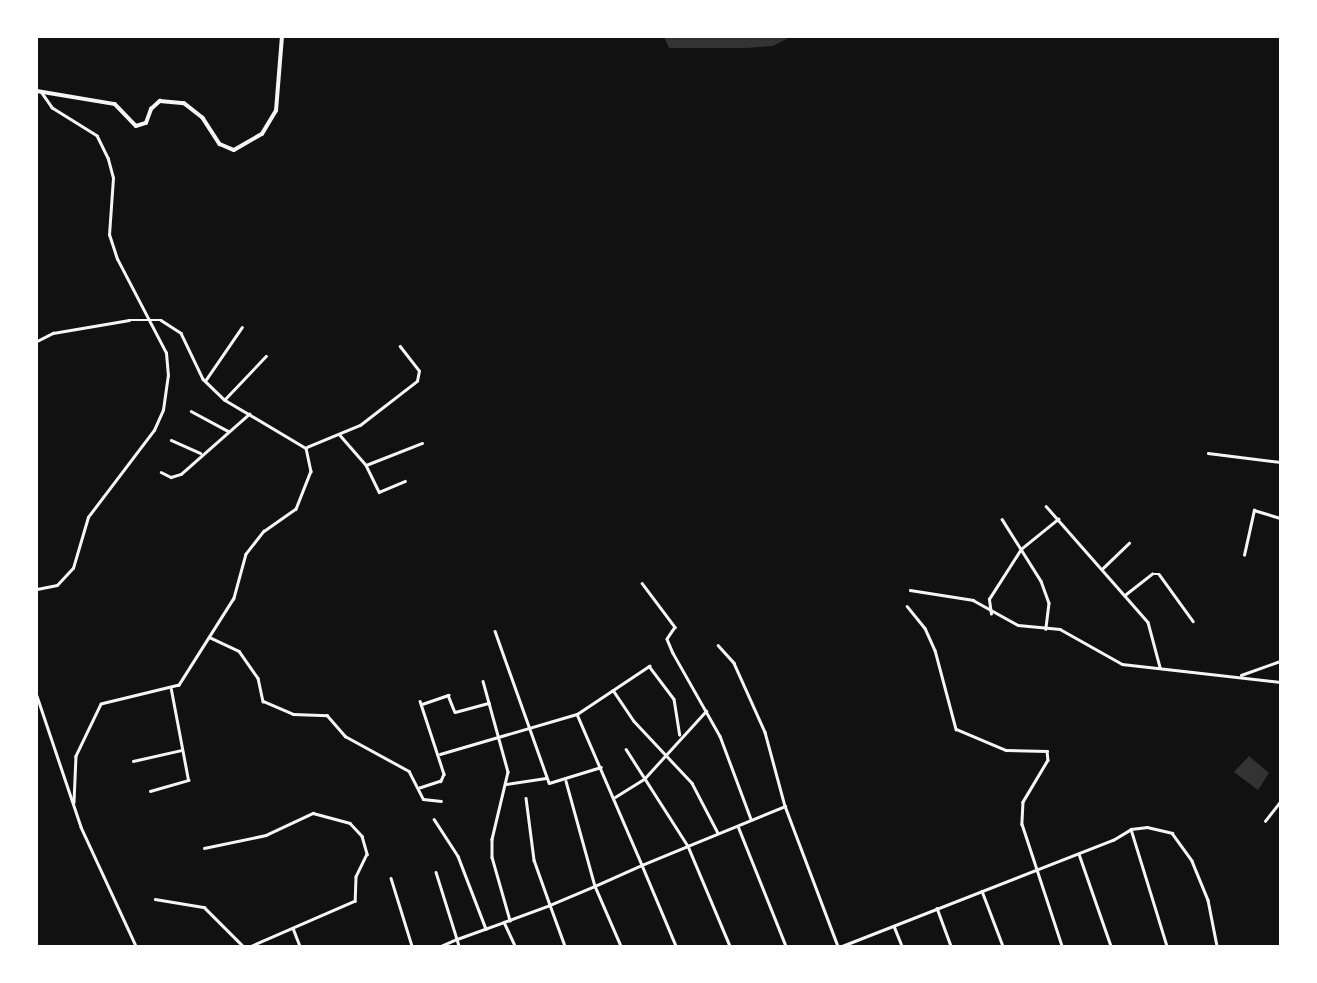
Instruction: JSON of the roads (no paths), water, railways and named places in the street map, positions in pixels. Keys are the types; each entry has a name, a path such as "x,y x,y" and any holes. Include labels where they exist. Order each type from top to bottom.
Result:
{"main road":[{"path":"38,91 115,104 136,125 146,123 155,104 167,100 184,103 203,118 220,144 234,149 262,134 276,111 282,37"}],"street":[{"path":"37,589 57,585 73,568 88,517 154,430 163,410 166,353 117,259 109,235 113,178 97,136 52,108 38,91"},
{"path":"37,341 53,333 130,320 161,320 181,333 205,381 225,400 306,448 311,471 302,498 246,554 234,598 185,678 171,690 101,704 76,756 74,802"},
{"path":"205,381 243,327"},
{"path":"306,448 340,435 376,414 420,377 400,347"},
{"path":"225,400 267,356"},
{"path":"191,411 228,431"},
{"path":"161,472 177,476 249,414"},
{"path":"340,435 366,465 379,492 405,481"},
{"path":"171,440 201,453"},
{"path":"366,465 422,443"},
{"path":"1208,453 1280,462"},
{"path":"1046,506 1148,622 1160,667"},
{"path":"1244,555 1254,510 1280,518"},
{"path":"1002,519 1045,590 1046,629"},
{"path":"992,614 989,599 1021,549 1058,519"},
{"path":"1103,568 1129,543"},
{"path":"1126,594 1152,573 1159,574 1193,621"},
{"path":"642,583 675,626 667,639 706,710 751,819"},
{"path":"910,590 973,600 992,614 1017,625 1060,629 1122,664 1280,682"},
{"path":"907,606 925,628 934,650 956,729 979,742 1006,750 1047,751 1048,760 1030,783 1021,810 1035,869 1062,946"},
{"path":"495,631 546,778 553,785 600,767"},
{"path":"209,637 239,651 258,678 263,701 293,713 327,715 345,736 409,771 426,801 440,801"},
{"path":"718,645 733,663 765,732 785,806 840,946 1131,829 1172,833 1178,840 1208,900 1217,946"},
{"path":"1238,676 1280,661"},
{"path":"440,754 531,731 577,714 645,667 653,667 674,699 680,735"},
{"path":"483,681 501,739 506,784 492,839 492,857 510,920"},
{"path":"150,791 187,783 171,690"},
{"path":"614,690 634,721 667,752 692,783 718,833"},
{"path":"420,788 444,778 440,754 421,703 447,695 455,712 489,703"},
{"path":"37,696 74,802 136,946"},
{"path":"615,797 644,779 680,735 706,710"},
{"path":"577,714 615,797 676,946"},
{"path":"626,749 688,846 730,946"},
{"path":"132,761 182,750"},
{"path":"506,784 546,778"},
{"path":"566,781 595,886 621,946"},
{"path":"526,799 534,860 565,946"},
{"path":"1265,821 1280,802"},
{"path":"441,946 550,905 785,806"},
{"path":"204,848 266,835 313,813 350,823 362,836 368,854 356,877 355,901 252,946"},
{"path":"434,819 458,856 486,929"},
{"path":"738,825 786,946"},
{"path":"1131,829 1167,946"},
{"path":"1078,852 1111,946"},
{"path":"436,872 460,946"},
{"path":"391,878 412,946"},
{"path":"982,891 1003,946"},
{"path":"155,899 204,907 243,946"},
{"path":"937,908 951,946"},
{"path":"504,922 514,946"},
{"path":"894,925 902,946"},
{"path":"293,928 300,946"}]}
